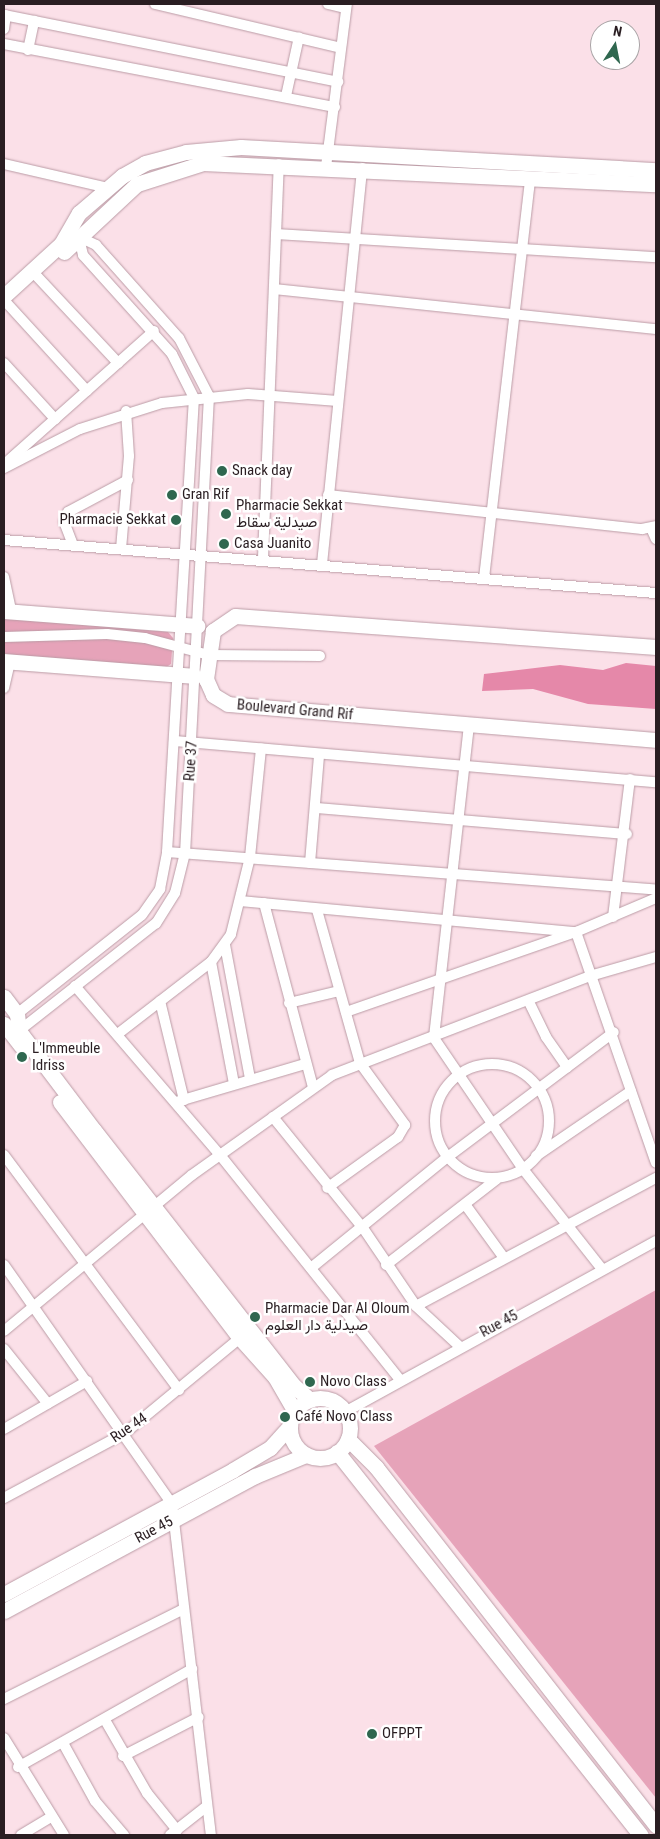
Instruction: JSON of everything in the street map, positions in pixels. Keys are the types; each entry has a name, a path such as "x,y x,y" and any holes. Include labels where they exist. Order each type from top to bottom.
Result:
{"street":[{"path":"155,4 341,48"},
{"path":"326,167 347,6 328,4"},
{"path":"4,29 5,15 338,82"},
{"path":"28,50 34,21"},
{"path":"286,96 299,37"},
{"path":"4,44 28,50 286,96 335,107"},
{"path":"194,398 179,364 154,331 83,256 75,233 79,213 136,167 194,150 234,147 656,170"},
{"path":"86,391 5,302 75,233 128,191 154,176 217,162 656,184"},
{"path":"4,164 103,192"},
{"path":"263,558 279,164"},
{"path":"322,564 362,168"},
{"path":"4,171 103,192"},
{"path":"484,578 516,314 530,178"},
{"path":"75,233 96,245 179,338 209,396"},
{"path":"276,234 656,257"},
{"path":"35,274 118,363"},
{"path":"274,289 656,329"},
{"path":"4,467 154,331"},
{"path":"4,363 55,419"},
{"path":"4,467 126,411 209,396 270,394 338,401"},
{"name":"Rue 37","path":"8,1031 76,986 151,928 175,893 185,853 194,676 202,654 197,626 209,396"},
{"name":"Rue 37","path":"8,1031 17,1014 142,915 160,888 167,852 194,398"},
{"path":"121,549 128,480 126,411"},
{"path":"73,545 64,522 68,512 128,480"},
{"path":"328,495 654,527 656,539"},
{"path":"4,540 263,558 656,592"},
{"path":"4,577 7,611 197,626"},
{"name":"Boulevard Grand Rif","path":"656,647 234,616 213,631 202,654 209,688 228,704 656,740"},
{"path":"4,637 107,634 202,654 320,656"},
{"path":"4,688 7,661 194,676"},
{"path":"469,724 434,1038 523,1169 602,1270"},
{"path":"174,741 319,755 464,765 656,782"},
{"path":"119,1033 211,962 224,945 236,922 250,857 262,749"},
{"path":"310,864 319,755"},
{"path":"613,917 616,887 627,834 630,779"},
{"path":"316,808 627,834"},
{"path":"167,852 656,890"},
{"path":"346,1012 576,932 656,898"},
{"path":"240,901 317,910 576,932"},
{"path":"264,903 305,1064 313,1087"},
{"path":"317,910 360,1063 404,1127 364,1163 327,1188"},
{"path":"142,915 151,928"},
{"path":"576,932 590,976 614,1032 656,1163"},
{"path":"224,945 236,1020 250,1079"},
{"path":"4,1331 35,1308 149,1209 313,1087 360,1063 434,1038 529,1002 590,976 656,957"},
{"path":"211,962 234,1084"},
{"path":"76,986 180,1101 220,1155 400,1380"},
{"path":"289,1003 339,990"},
{"path":"4,997 17,1014"},
{"path":"160,1001 180,1101"},
{"path":"529,1002 546,1038 567,1067"},
{"path":"223,1023 236,1020"},
{"path":"8,1031 149,1209 294,1386 310,1400 335,1402 345,1412 348,1439 376,1467 656,1826"},
{"path":"311,1268 449,1156 614,1032"},
{"path":"180,1101 305,1064"},
{"path":"497,1179 470,1174 449,1156 438,1136 436,1112 443,1090 459,1073 480,1065 503,1064 525,1072 537,1088 547,1124 535,1157"},
{"path":"386,1266 467,1207 497,1179 523,1169 535,1157 632,1092"},
{"path":"273,1117 327,1188 362,1228 386,1266 416,1306 459,1346"},
{"path":"4,1155 82,1266 179,1390"},
{"path":"416,1306 566,1224 656,1178"},
{"path":"467,1207 504,1258"},
{"path":"149,1209 240,1338 275,1377 295,1410"},
{"name":"Rue 45","path":"345,1412 459,1346 656,1241"},
{"path":"4,1265 125,1433 173,1511 199,1717 211,1835"},
{"name":"Rue 44","path":"4,1498 125,1433 240,1338"},
{"path":"4,1349 48,1404"},
{"path":"4,1429 87,1381"},
{"path":"310,1400 295,1410 290,1427 296,1446 306,1455 317,1458 337,1452 348,1439"},
{"name":"Rue 45","path":"4,1611 173,1511 270,1448 290,1427"},
{"path":"337,1452 641,1835"},
{"name":"Rue 45","path":"4,1594 173,1511 306,1455"},
{"path":"4,1699 184,1609"},
{"path":"18,1767 105,1720 192,1669"},
{"path":"123,1756 199,1717"},
{"path":"105,1720 123,1756 173,1833 207,1806"},
{"path":"4,1738 18,1767 51,1817 59,1834"},
{"path":"63,1743 95,1801 124,1835"},
{"path":"21,1835 51,1817"}],"shaded area":[{"path":"4,618 168,632 173,638 171,664 165,668 4,654"},
{"path":"626,663 656,666 656,709 588,704 533,689 482,691 484,674 560,665 603,670"},
{"path":"656,1290 656,1798 374,1446"}],"place":[{"name":"Snack day","path":"222,471"},
{"name":"Gran Rif","path":"172,495"},
{"name":"Pharmacie Sekkat صيدلية سقاط","path":"226,514"},
{"name":"Pharmacie Sekkat","path":"176,520"},
{"name":"Casa Juanito","path":"224,544"},
{"name":"L'Immeuble Idriss","path":"22,1057"},
{"name":"Pharmacie Dar Al Oloum صيدلية دار العلوم","path":"255,1317"},
{"name":"Novo Class","path":"310,1382"},
{"name":"Café Novo Class","path":"285,1417"},
{"name":"OFPPT","path":"372,1734"}]}
